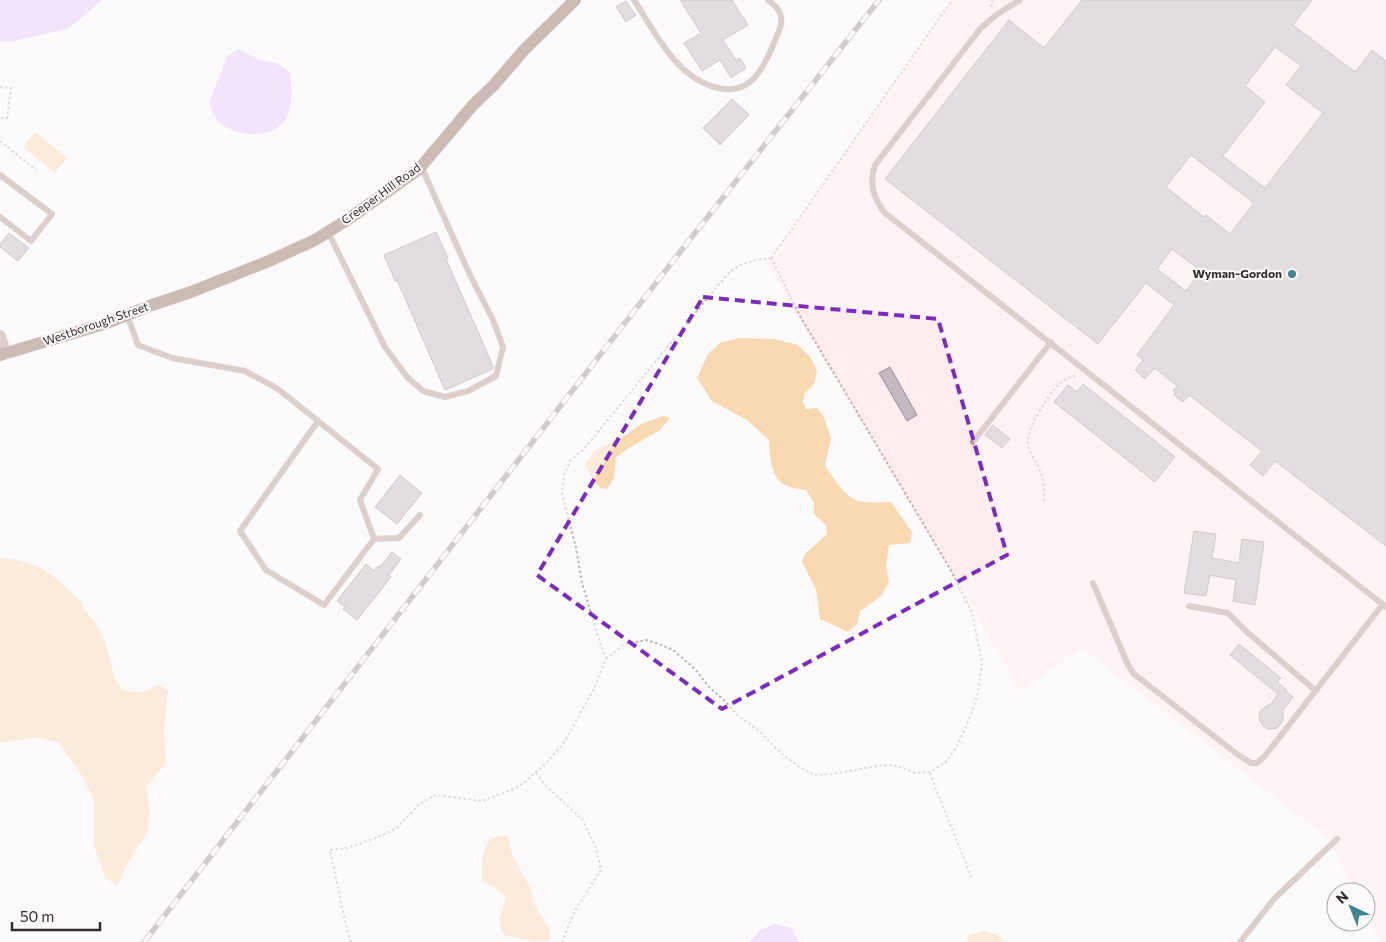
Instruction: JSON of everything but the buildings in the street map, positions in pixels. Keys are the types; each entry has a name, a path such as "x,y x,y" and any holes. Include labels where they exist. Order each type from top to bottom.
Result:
{"street":[{"name":"Creeper Hill Road","path":"192,292 315,240 395,187 421,166 516,58 575,0"},
{"name":"Westborough Street","path":"3,353 64,336 192,292"},
{"path":"0,336 3,353"}],"lane":[{"path":"634,0 680,66 702,83 718,89 732,90 743,88 754,79 766,63 776,39 782,23 780,10 768,0"},
{"path":"1020,0 996,15 980,29 875,165 873,183 874,196 878,204 885,213 1384,606 1264,757 1257,763 1251,762 1237,754 1134,674 1128,665 1093,583"},
{"path":"328,232 385,347 407,377 422,392 445,397 468,391 496,376 504,348 493,320 470,275 421,166"},
{"path":"0,175 52,214 31,242 0,217"},
{"path":"127,315 138,345 172,358 245,371 278,388 378,469 360,500 374,539"},
{"path":"973,442 1051,342"},
{"path":"318,421 240,531 266,570 324,605 374,539"},
{"path":"374,539 399,538 420,515"},
{"path":"1189,606 1228,613 1247,632 1316,691"},
{"path":"1240,942 1274,899 1338,839"}],"path":[{"path":"606,659 582,583 576,548 562,494 564,476 570,461 584,449 719,284 734,269 754,261 771,258 952,0"},
{"path":"0,88 11,88 7,118 0,118"},
{"path":"0,141 36,170"},
{"path":"351,942 330,850 348,848 397,828 418,805 435,795 482,801 514,789 526,781 548,762 563,744 594,689 606,659 623,645 646,640 673,650 695,669 737,715 758,730 782,754 798,766 815,775 892,765 915,773 930,772 946,762 956,748 969,720 978,693 982,663 972,613 952,572 800,316 771,258"},
{"path":"1044,501 1045,490 1042,477 1038,465 1030,453 1027,441 1030,429 1048,396 1059,383 1066,378 1089,373"},
{"path":"930,772 972,880"},
{"path":"536,773 547,787 582,819 596,845 601,870 574,912 562,942"}],"highlighted area":[{"path":"703,297 938,319 1007,555 722,709 537,575"}],"shaded area":[{"path":"0,0 102,0 68,29 13,41 0,41"},
{"name":"Wyman-Gordon","path":"951,0 1386,0 1386,942 1379,942 1374,932 1376,932 1376,882 1349,882 1329,839 1082,648 1021,691 767,264"},
{"path":"238,49 259,60 276,63 290,72 290,111 282,123 275,129 256,134 237,132 220,123 213,114 209,103 227,57"},
{"path":"35,132 67,158 55,173 23,147"},
{"path":"739,338 774,339 798,345 811,358 817,371 814,384 805,393 803,402 806,409 817,408 823,415 831,438 825,466 846,494 852,498 864,502 891,502 912,532 910,543 889,545 886,566 889,582 881,596 860,611 857,624 848,632 820,619 816,590 802,562 805,554 827,534 826,525 814,514 814,502 806,490 789,487 781,483 772,466 769,440 747,420 712,401 697,378 708,354 720,343"},
{"path":"663,416 670,418 660,430 616,457 614,478 607,489 601,488 593,480 585,464 594,451 626,435 641,424"},
{"path":"0,558 21,561 41,568 58,580 83,604 84,610 95,622 105,642 115,679 123,690 140,693 158,685 168,690 164,729 166,763 146,787 150,814 147,833 129,861 117,886 105,877 94,846 94,801 84,779 59,742 35,737 0,742"},
{"path":"499,836 508,836 511,852 531,890 534,904 549,928 550,940 534,941 506,936 501,930 500,919 506,896 482,880 482,862 484,849 491,840"},
{"path":"775,924 791,928 799,942 749,942 760,930"},
{"path":"983,931 995,934 1005,942 967,942 969,936"}],"railway":[{"path":"144,942 680,252 879,0"}],"place":[{"name":"Wyman-Gordon","path":"1292,274"}]}
